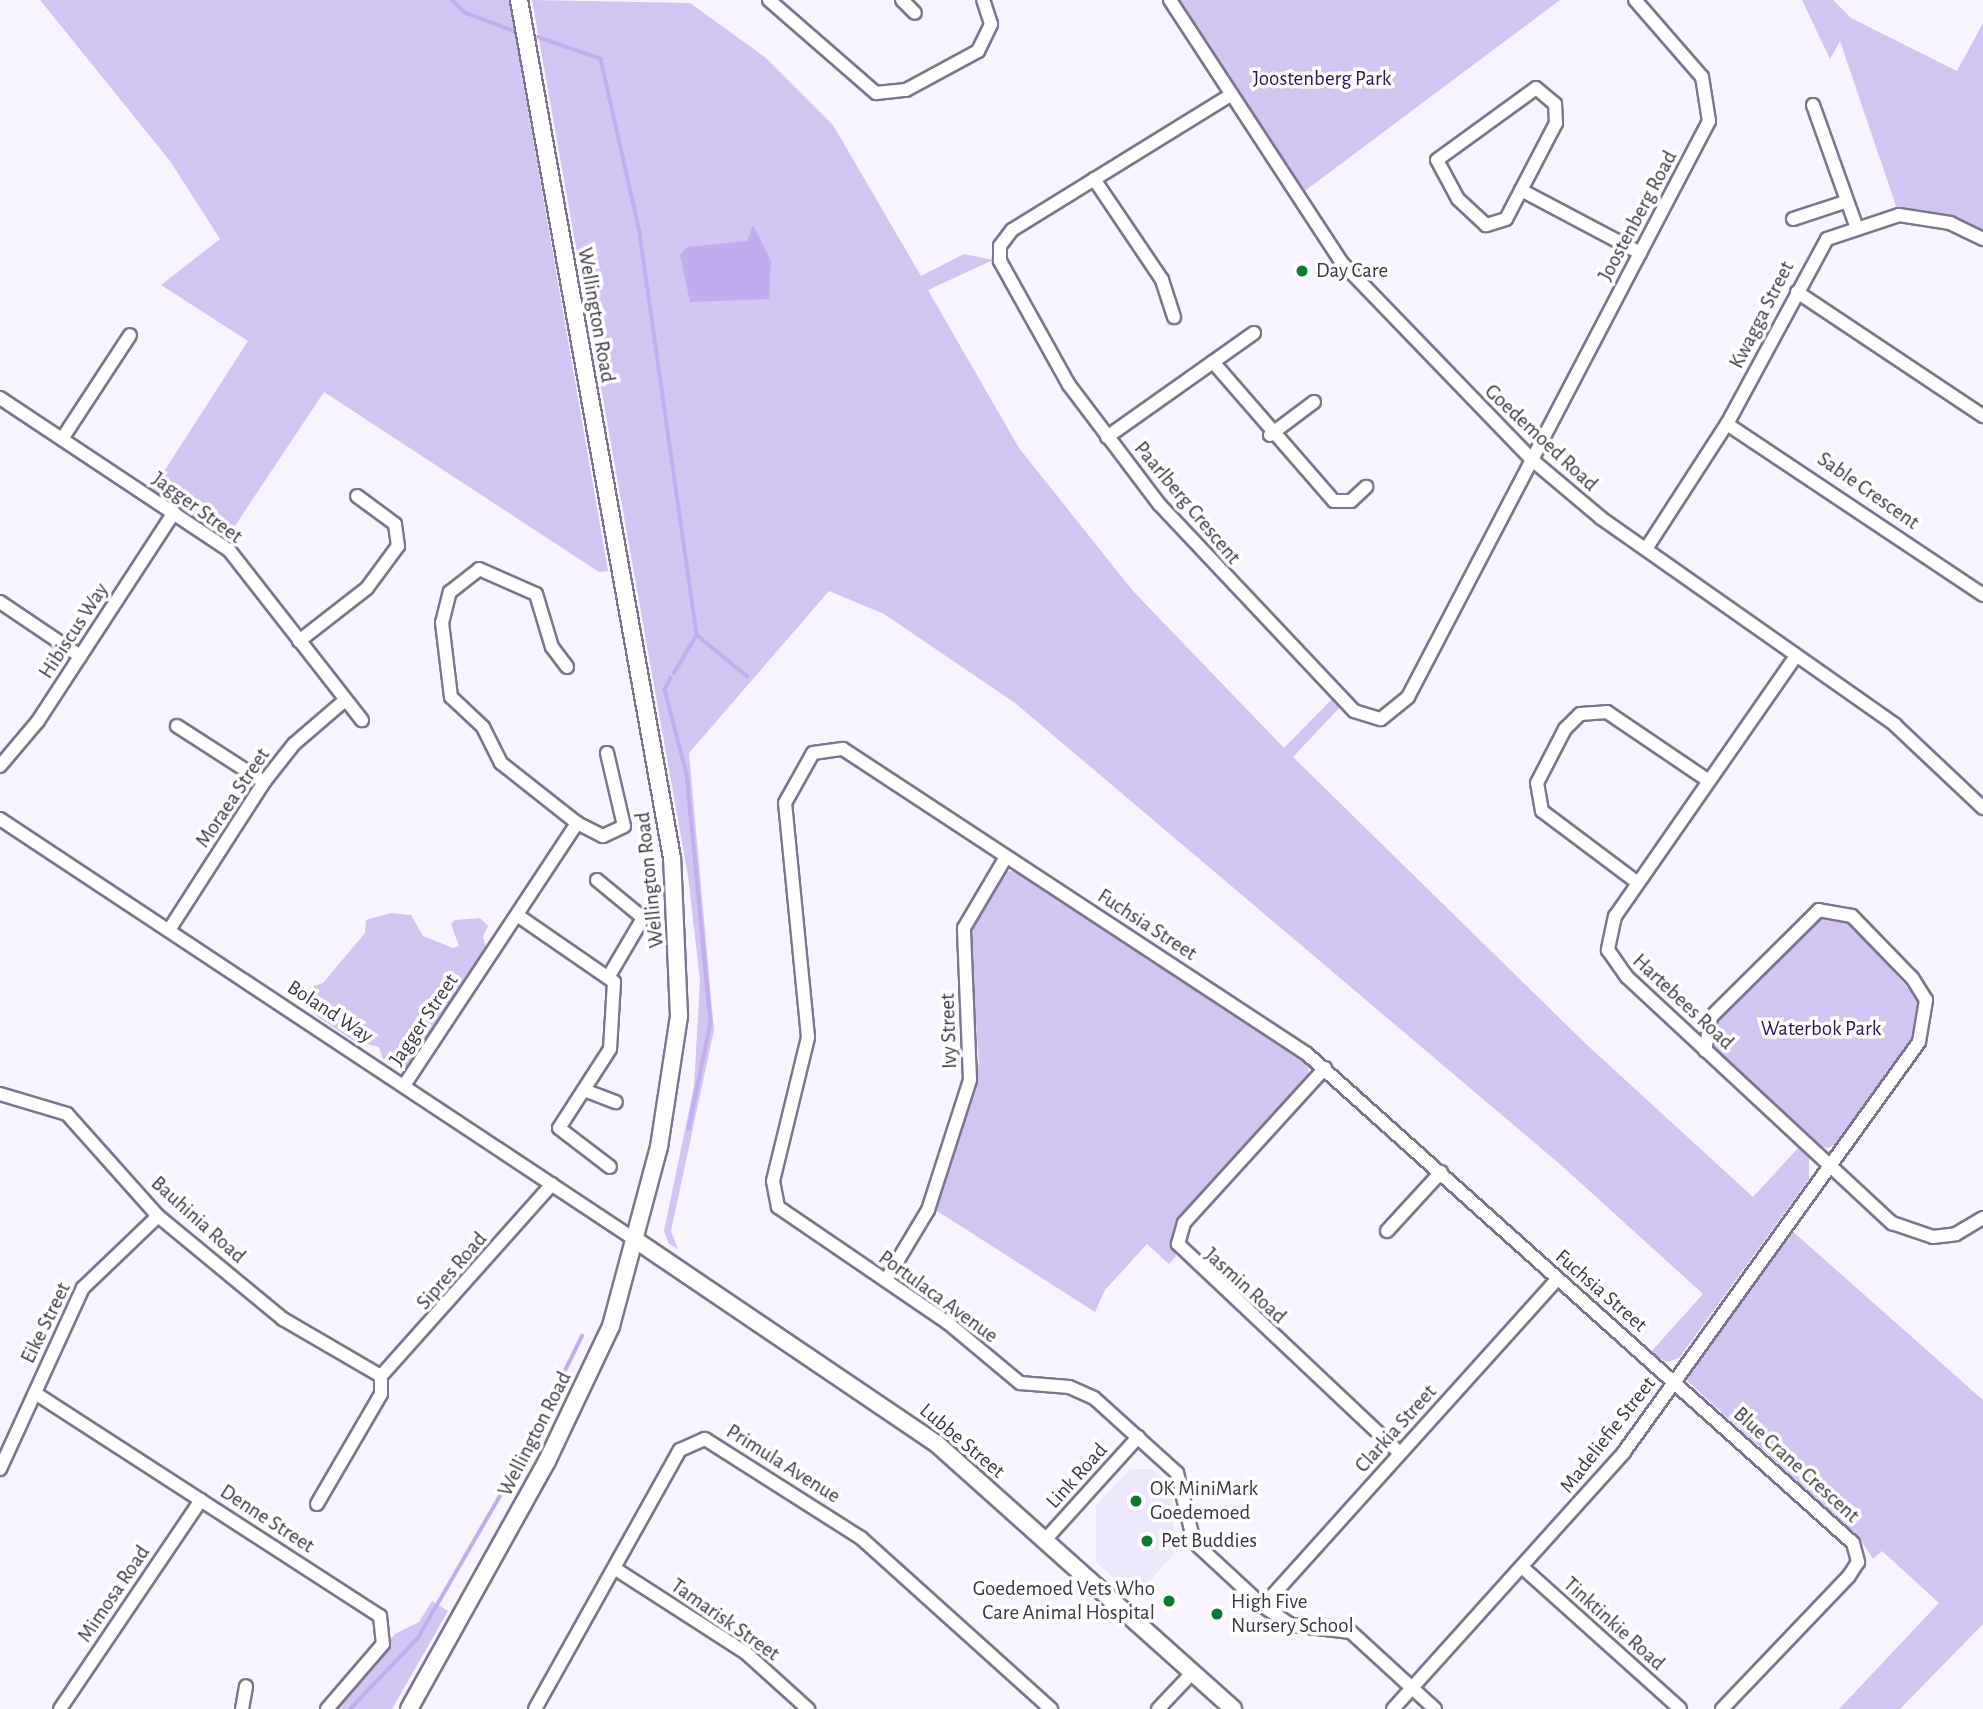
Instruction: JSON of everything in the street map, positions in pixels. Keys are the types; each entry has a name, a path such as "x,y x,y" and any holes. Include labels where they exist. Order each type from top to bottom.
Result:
{"main road":[{"name":"Wellington Road","path":"409,1709 572,1413 611,1326 637,1241 675,1061 676,894 519,0"},
{"name":"Lubbe Street","path":"637,1241 904,1419 1045,1540 1233,1709"}],"street":[{"path":"769,0 866,90 906,90 984,46 991,24 983,0"},
{"path":"902,0 915,13"},
{"name":"Goedemoed Road","path":"1170,0 1229,96 1356,280 1531,458 1646,550 1895,725 1983,808"},
{"name":"Joostenberg Road","path":"1531,458 1706,130 1711,102 1702,77 1635,0"},
{"path":"1536,88 1555,104 1558,118 1521,190 1503,222 1486,225 1458,199 1437,160 1536,88"},
{"name":"Paarlberg Crescent","path":"1229,96 1007,234 999,256 1040,341 1107,438 1222,575 1354,710 1372,720 1391,715 1408,697 1531,458"},
{"path":"1813,105 1845,202 1856,226"},
{"path":"1094,179 1162,280 1174,317"},
{"path":"1521,190 1640,253"},
{"path":"1793,219 1845,202"},
{"name":"Kwagga Street","path":"1646,550 1727,424 1797,292 1815,252 1856,226 1919,216 1983,239"},
{"path":"1797,292 1983,416"},
{"path":"1107,438 1254,333"},
{"path":"62,439 130,335"},
{"path":"1213,362 1270,435 1334,501 1352,501 1366,487"},
{"name":"Jagger Street","path":"0,398 229,550 344,701 362,720"},
{"path":"1270,435 1314,402"},
{"name":"Sable Crescent","path":"1727,424 1983,595"},
{"path":"299,641 367,588 398,546 395,524 357,496"},
{"name":"Hibiscus Way","path":"0,766 80,656 174,512"},
{"path":"567,667 552,647 536,594 479,569 450,592 442,623 451,697 482,727 501,763 577,823 603,836 624,827 607,753"},
{"path":"0,602 80,656"},
{"name":"Hartebees Road","path":"1796,656 1611,923 1611,958 1829,1165 1912,1233 1944,1237 1983,1218"},
{"name":"Moraea Street","path":"169,930 264,782 294,744 344,701"},
{"path":"1638,883 1542,811 1537,783 1565,729 1580,714 1607,712 1709,781"},
{"path":"177,726 264,782"},
{"name":"Fuchsia Street","path":"813,753 843,749 1325,1068 1557,1279 1674,1381"},
{"name":"Portulaca Avenue","path":"813,753 785,803 807,1045 772,1192 784,1215 886,1280 1020,1383 1078,1389 1138,1437 1181,1479 1194,1542 1263,1606 1291,1625 1351,1632 1412,1688"},
{"name":"Boland Way","path":"0,820 404,1084 637,1241"},
{"name":"Jagger Street","path":"404,1084 577,823"},
{"name":"Ivy Street","path":"886,1280 928,1210 970,1080 964,928 1006,857"},
{"path":"597,880 643,918 609,976"},
{"name":"Madeliefie Street","path":"1393,1709 1599,1482 1923,1034 1927,1009 1918,984 1852,916 1826,909 1805,918 1711,1017 1705,1050"},
{"path":"517,915 609,976 615,988 613,1041 559,1128 610,1167"},
{"name":"Jasmin Road","path":"1325,1068 1184,1223 1178,1244 1400,1453"},
{"path":"584,1090 616,1102"},
{"name":"Bauhinia Road","path":"0,1094 67,1114 158,1216 283,1318 379,1375"},
{"path":"1387,1231 1441,1172"},
{"name":"Sipres Road","path":"379,1375 552,1184"},
{"name":"Eike Street","path":"0,1469 83,1288 158,1216"},
{"name":"Clarkia Street","path":"1263,1606 1557,1279"},
{"path":"317,1504 381,1394 379,1375"},
{"name":"Blue Crane Crescent","path":"1674,1381 1840,1529 1858,1556 1849,1576 1722,1709"},
{"name":"Denne Street","path":"35,1392 384,1621 383,1644 327,1709"},
{"name":"Link Road","path":"1045,1540 1138,1437"},
{"name":"Primula Avenue","path":"535,1709 680,1451 694,1441 711,1440 861,1538 1051,1709"},
{"name":"Mimosa Road","path":"60,1709 201,1500"},
{"name":"Tinktinkie Road","path":"1522,1567 1680,1709"},
{"name":"Tamarisk Street","path":"614,1568 746,1653 808,1709"},
{"path":"1158,1709 1192,1673"},
{"path":"242,1709 246,1686"},
{"path":"1412,1688 1435,1709"}],"shaded area":[{"path":"753,225 771,261 769,299 690,302 680,255 687,247 747,241"},
{"path":"1130,1469 1152,1469 1172,1488 1174,1554 1135,1597 1096,1562 1096,1505"}],"green space":[{"path":"40,0 509,0 608,571 599,572 324,392 227,538 152,490 248,341 161,285 220,239 170,161"},
{"path":"532,0 690,3 766,58 833,125 921,276 964,254 993,260 928,290 1019,448 1133,591 1284,748 1333,698 1341,706 1293,757 1585,1043 1753,1197 1799,1147 1809,1156 1809,1179 1679,1358 1667,1362 1650,1353 1703,1294 1562,1166 1015,703 884,614 829,591 689,753 714,1030 671,1231 678,1249 669,1244 664,1231 694,1086 700,981 688,876"},
{"name":"Joostenberg Park","path":"1178,0 1560,0 1302,193"},
{"path":"1802,0 1833,0 1851,18 1957,71 1983,23 1983,232 1948,216 1898,212 1840,41 1830,59"},
{"path":"1005,871 1021,872 1309,1066 1307,1079 1180,1219 1172,1240 1176,1256 1169,1264 1147,1244 1105,1290 1095,1312 934,1209 979,1063 969,927"},
{"path":"391,913 411,915 423,936 453,948 459,946 451,924 455,920 480,918 488,926 483,937 487,952 473,978 405,1069 383,1059 379,1047 354,1041 318,1017 306,1002 311,987 323,983 365,933 366,920"},
{"name":"Waterbok Park","path":"1821,915 1849,921 1920,1002 1915,1038 1841,1141 1828,1148 1817,1145 1710,1044 1713,1024"},
{"path":"1790,1229 1983,1400 1983,1624 1900,1709 1839,1709 1939,1603 1882,1551 1873,1559 1858,1536 1686,1380"},
{"path":"432,1601 448,1611 392,1709 336,1709 395,1634 419,1622"}],"waterway":[{"path":"452,0 466,13 514,31"},
{"path":"538,37 601,59 639,227 697,635 747,676"},
{"path":"674,673 696,636"},
{"path":"671,678 665,690 687,774 711,1023 689,1129"},
{"path":"350,1709 418,1638 522,1458 582,1336"}],"place":[{"name":"Day Care","path":"1302,271"},
{"name":"OK MiniMark Goedemoed","path":"1136,1501"},
{"name":"Pet Buddies","path":"1147,1541"},
{"name":"Goedemoed Vets Who Care Animal Hospital","path":"1169,1601"},
{"name":"High Five Nursery School","path":"1217,1614"}]}
